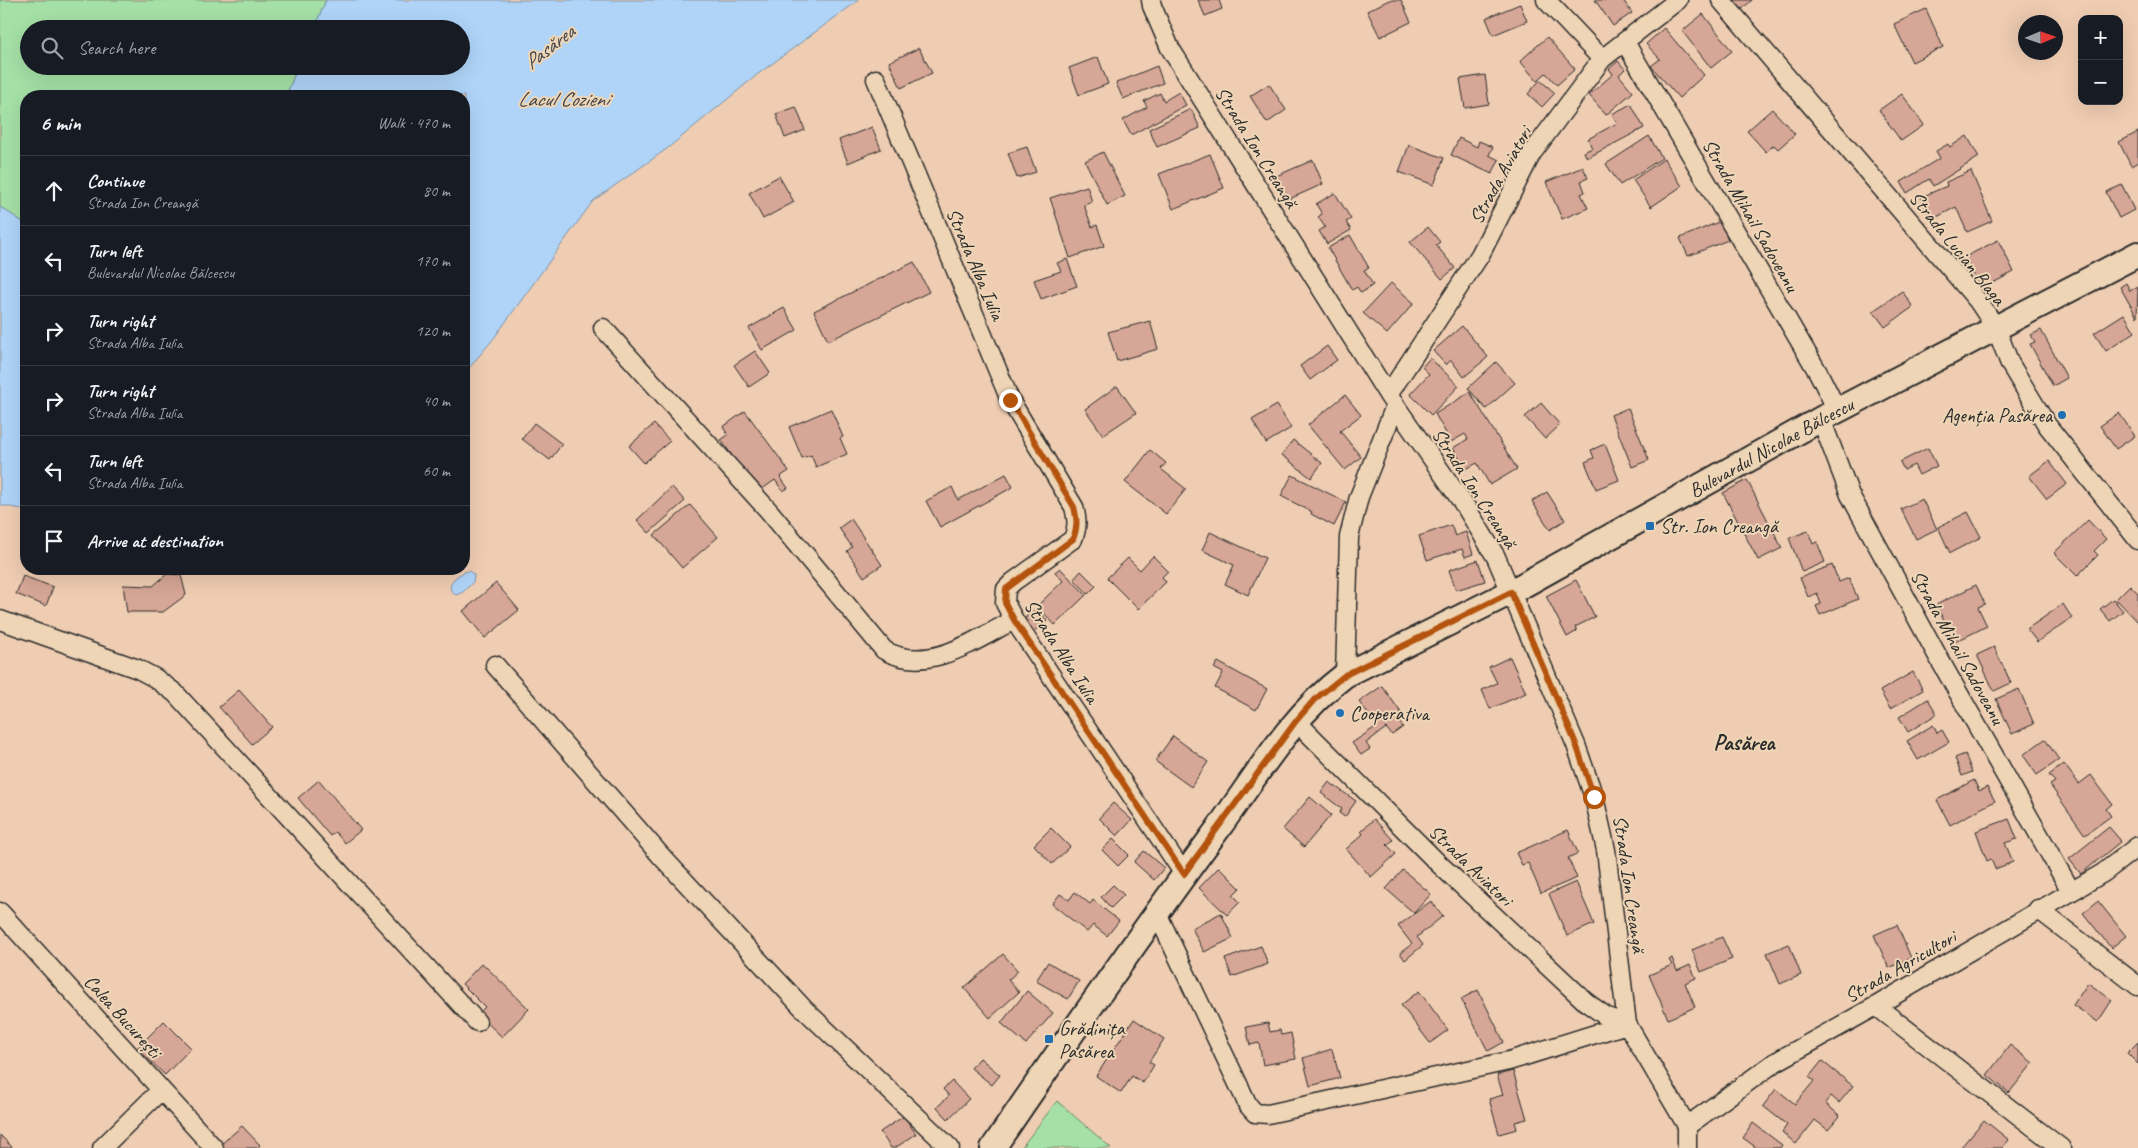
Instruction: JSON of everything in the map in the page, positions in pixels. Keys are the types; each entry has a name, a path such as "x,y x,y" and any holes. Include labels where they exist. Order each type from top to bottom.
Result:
{"main road":[{"name":"Bulevardul Nicolae Bălcescu","path":"993,1148 1184,874 1296,721 1314,700 1345,675 1511,592 1829,414 2138,254"}],"street":[{"name":"Strada Ion Creangă","path":"1151,0 1170,48 1391,401 1467,509 1496,557 1576,744 1594,797 1606,850 1627,1024 1687,1126"},
{"path":"1546,0 1602,59"},
{"name":"Strada Aviatori","path":"1345,675 1350,537 1359,498 1391,401 1480,255 1532,153 1602,59 1678,0"},
{"name":"Strada Lucian Blaga","path":"1721,0 1978,301 1996,328 2010,364 2047,425 2138,540"},
{"name":"Strada Mihail Sadoveanu","path":"1625,42 1819,374 1850,495 1947,673 2071,891"},
{"name":"Strada Alba Iulia","path":"876,80 1010,400 1074,507 1077,519 1077,530 1073,539 1006,589 1005,603 1014,620 1184,874"},
{"path":"603,328 769,511 884,650 894,656 910,659 931,657 955,650 1014,620"},
{"path":"0,620 138,669 155,678 175,693 477,1022"},
{"path":"495,665 662,857 804,1009 950,1148"},
{"name":"Strada Aviatori","path":"1296,721 1438,863 1572,989 1607,1017 1627,1024"},
{"name":"Strada Agricultori","path":"1687,1126 1774,1063 1876,1006 2103,872 2138,846"},
{"path":"2038,910 2138,986"},
{"name":"Calea București","path":"0,912 214,1148"},
{"path":"1157,913 1248,1105 1255,1112 1268,1114 1509,1061 1627,1024"},
{"path":"1876,1006 2061,1148"},
{"path":"102,1148 161,1090"},
{"path":"1687,1126 1687,1148"}],"green space":[{"path":"0,0 326,0 318,20 20,20 20,75 294,75 288,90 20,90 20,220 0,207"},
{"path":"1057,1101 1111,1148 1021,1148"}],"water":[{"name":"Lacul Cozieni","path":"326,0 859,0 758,74 668,148 593,201 494,338 470,367 470,90 288,90 294,75 470,75 470,20 318,20"},
{"path":"0,207 20,220 20,509 0,505"},
{"path":"470,572 474,575 473,582 463,592 456,595 450,588 453,580 460,575 470,575"}],"building":[{"path":"1198,0 1219,0 1222,9 1205,16"},
{"path":"1389,0 1401,0 1411,22 1380,37 1367,11"},
{"path":"1595,0 1623,0 1632,13 1613,26"},
{"path":"1733,0 1752,0 1741,10"},
{"path":"1520,4 1527,21 1493,35 1486,18"},
{"path":"1926,9 1943,47 1912,62 1894,24"},
{"path":"1703,14 1732,51 1711,68 1682,31"},
{"path":"1664,28 1704,75 1679,98 1651,66 1660,59 1646,44"},
{"path":"1547,37 1575,69 1557,85 1546,73 1537,81 1520,61"},
{"path":"919,48 932,73 901,88 889,62"},
{"path":"1098,57 1108,84 1079,95 1069,68"},
{"path":"1618,61 1625,69 1619,75 1633,92 1606,115 1589,95 1613,74 1609,69"},
{"path":"1157,66 1163,83 1123,99 1116,83"},
{"path":"1485,75 1489,104 1465,108 1460,79"},
{"path":"1540,80 1555,93 1542,107 1528,94"},
{"path":"1269,84 1286,110 1267,123 1250,96"},
{"path":"1179,92 1186,105 1131,135 1123,120 1147,107 1144,101 1160,93 1164,101"},
{"path":"1902,94 1924,125 1901,141 1879,110"},
{"path":"1631,104 1644,128 1587,158 1584,152 1592,148 1588,139 1617,123 1612,114"},
{"path":"796,107 805,130 785,138 776,114"},
{"path":"1191,109 1200,128 1157,147 1149,129"},
{"path":"1772,109 1795,134 1778,149 1774,145 1766,152 1747,131"},
{"path":"872,127 881,149 848,163 839,140"},
{"path":"2138,132 2138,162 2131,166 2119,142"},
{"path":"1649,136 1662,158 1620,185 1606,164"},
{"path":"1967,136 1979,157 1933,186 1929,179 1907,193 1901,182 1940,158 1936,151 1948,144 1950,147"},
{"path":"1459,138 1477,147 1479,141 1493,147 1489,155 1499,160 1492,174 1451,155"},
{"path":"1409,145 1444,158 1434,185 1399,172"},
{"path":"1027,147 1036,172 1017,178 1008,153"},
{"path":"1103,152 1125,196 1107,205 1085,161"},
{"path":"1210,154 1224,188 1173,209 1159,174"},
{"path":"1664,159 1682,186 1651,207 1633,180"},
{"path":"1313,160 1323,184 1285,201 1274,177"},
{"path":"1583,167 1588,178 1581,181 1585,192 1581,194 1588,208 1562,219 1546,182"},
{"path":"1971,171 1992,221 1967,232 1956,207 1931,220 1921,197 1947,186 1946,182"},
{"path":"779,176 794,202 763,219 749,193"},
{"path":"2122,185 2134,210 2119,218 2106,192"},
{"path":"1087,186 1092,202 1084,205 1092,227 1097,225 1104,246 1070,258 1050,198"},
{"path":"1335,193 1351,219 1346,222 1351,230 1327,244 1319,231 1325,227 1318,217 1322,214 1316,204"},
{"path":"1721,221 1728,240 1688,256 1680,238"},
{"path":"1428,227 1440,242 1436,245 1455,268 1442,279 1410,242"},
{"path":"1350,235 1369,268 1364,270 1373,285 1361,293 1357,287 1352,290 1328,248"},
{"path":"1998,240 2014,272 1981,289 1965,257"},
{"path":"1067,259 1077,286 1041,299 1034,280 1061,271 1057,263"},
{"path":"914,262 929,292 828,341 814,311"},
{"path":"1391,283 1414,303 1387,334 1363,313"},
{"path":"2126,283 2130,291 2138,286 2137,317 2120,287"},
{"path":"1902,291 1913,307 1885,327 1873,311"},
{"path":"784,308 797,330 762,350 749,328"},
{"path":"2124,314 2135,332 2106,351 2094,333"},
{"path":"1150,321 1158,349 1117,361 1108,332"},
{"path":"1462,326 1488,357 1464,377 1451,360 1446,365 1433,351"},
{"path":"2041,330 2067,378 2053,386 2030,344 2035,342 2031,335"},
{"path":"1327,346 1337,360 1310,380 1300,366"},
{"path":"755,351 770,373 749,387 734,365"},
{"path":"1430,358 1459,386 1431,415 1410,394 1429,374 1422,367"},
{"path":"1496,362 1515,383 1486,409 1468,388"},
{"path":"1117,386 1136,413 1103,435 1085,409"},
{"path":"1470,392 1517,469 1490,485 1477,463 1466,469 1453,448 1468,439 1465,434 1451,442 1435,414"},
{"path":"1345,395 1361,415 1340,431 1361,457 1345,470 1308,425"},
{"path":"1541,403 1560,425 1545,439 1525,417"},
{"path":"1277,405 1291,428 1266,443 1252,420"},
{"path":"1628,408 1649,460 1632,467 1611,415"},
{"path":"831,409 843,437 840,438 847,454 816,467 811,455 802,458 789,427"},
{"path":"745,411 789,471 780,477 788,488 783,491 775,480 758,492 721,440 728,435 723,427"},
{"path":"2119,413 2135,436 2116,449 2100,426"},
{"path":"534,423 562,444 550,460 522,439"},
{"path":"654,424 670,441 644,463 629,446"},
{"path":"1293,440 1322,463 1311,478 1282,455"},
{"path":"1605,444 1619,480 1596,489 1585,462 1594,458 1591,450"},
{"path":"1928,448 1937,466 1919,475 1914,465 1904,470 1900,462"},
{"path":"1150,450 1166,463 1161,469 1186,489 1166,514 1125,482"},
{"path":"2049,461 2067,484 2047,499 2029,476"},
{"path":"1006,474 1013,487 940,527 926,501 952,487 958,500"},
{"path":"1292,475 1346,502 1334,526 1281,496"},
{"path":"1747,480 1782,548 1758,560 1723,493"},
{"path":"672,487 685,501 649,533 637,520"},
{"path":"1547,492 1565,520 1550,530 1532,501"},
{"path":"1922,499 1937,529 1916,539 1901,509"},
{"path":"690,505 718,537 682,568 654,535"},
{"path":"1968,512 1981,537 1950,553 1938,527"},
{"path":"851,519 882,565 864,577 847,551 852,547 839,528"},
{"path":"2088,520 2106,539 2094,551 2098,555 2077,576 2054,553"},
{"path":"1451,525 1455,536 1466,532 1473,554 1465,557 1462,549 1427,560 1419,536"},
{"path":"1808,531 1813,544 1817,542 1825,562 1802,572 1789,538"},
{"path":"1210,532 1265,558 1248,595 1225,584 1234,565 1202,550"},
{"path":"1153,556 1168,571 1162,577 1166,582 1138,609 1107,578 1128,558 1140,570"},
{"path":"1478,560 1485,581 1456,590 1449,570"},
{"path":"1832,565 1839,582 1849,578 1858,599 1820,615 1816,606 1821,604 1817,593 1808,597 1800,578"},
{"path":"1060,568 1086,595 1055,625 1037,606 1063,581 1055,572"},
{"path":"1081,571 1096,586 1088,594 1074,579"},
{"path":"166,575 181,575 186,595 163,612 127,612 123,585 153,586"},
{"path":"23,576 53,587 46,606 16,594"},
{"path":"1576,580 1595,617 1575,627 1577,631 1567,637 1546,596"},
{"path":"496,583 519,610 485,638 463,611"},
{"path":"1976,585 1985,604 1978,607 1987,626 1955,642 1936,605"},
{"path":"2130,585 2138,593 2138,622 2116,599"},
{"path":"2113,599 2123,611 2110,621 2100,609"},
{"path":"2063,604 2072,618 2037,642 2027,629"},
{"path":"1037,608 1047,621 1034,631 1024,619"},
{"path":"1994,647 2011,683 1994,691 1977,655"},
{"path":"1510,657 1526,693 1490,709 1482,690 1497,683 1489,667"},
{"path":"1218,662 1267,689 1256,710 1215,688 1223,673 1214,668"},
{"path":"1913,672 1923,690 1890,709 1880,691"},
{"path":"1382,686 1402,714 1396,718 1403,727 1392,735 1386,728 1366,743 1370,749 1361,755 1352,743 1377,726 1359,702"},
{"path":"2019,689 2034,724 2012,734 1996,699"},
{"path":"239,690 272,727 252,744 219,707"},
{"path":"1928,699 1937,714 1908,732 1899,717"},
{"path":"1933,725 1937,733 1942,730 1949,742 1918,760 1907,741"},
{"path":"1173,736 1208,762 1191,787 1155,761"},
{"path":"2045,739 2059,760 2037,775 2023,755"},
{"path":"1965,754 1972,772 1962,776 1955,758"},
{"path":"2064,764 2079,784 2091,775 2112,804 2106,809 2111,816 2085,835 2050,785 2055,782 2049,775"},
{"path":"319,780 361,830 345,843 335,832 330,836 298,798"},
{"path":"1974,780 1979,791 1987,787 1995,801 1950,825 1937,800"},
{"path":"1329,782 1356,801 1345,817 1339,813 1342,809 1321,793"},
{"path":"1310,797 1331,815 1304,847 1283,829"},
{"path":"1113,803 1132,820 1117,836 1099,818"},
{"path":"1374,819 1393,840 1387,845 1396,854 1371,877 1346,849 1363,834 1361,831"},
{"path":"2009,819 2017,839 2005,843 2013,862 1995,869 1991,859 1987,861 1976,831"},
{"path":"2109,827 2121,841 2081,874 2069,859"},
{"path":"1051,828 1070,847 1052,864 1034,845"},
{"path":"1568,830 1578,853 1568,858 1577,878 1541,893 1528,863 1522,865 1516,853"},
{"path":"1113,839 1129,855 1118,866 1102,850"},
{"path":"1144,851 1164,868 1154,880 1134,862"},
{"path":"1219,867 1240,888 1233,895 1240,902 1227,915 1199,888"},
{"path":"1403,870 1431,894 1414,913 1386,889"},
{"path":"1576,882 1594,924 1567,936 1549,894"},
{"path":"1113,885 1124,895 1111,908 1101,897"},
{"path":"1075,892 1090,904 1093,900 1119,921 1107,936 1093,925 1087,932 1052,904 1060,894 1069,900"},
{"path":"1431,901 1443,916 1417,937 1423,945 1405,960 1400,953 1412,944 1398,926"},
{"path":"2098,901 2126,936 2111,948 2083,913"},
{"path":"1221,913 1233,938 1204,952 1192,928"},
{"path":"1897,925 1911,958 1889,968 1874,935"},
{"path":"1722,937 1732,959 1701,972 1692,950"},
{"path":"1789,944 1801,975 1780,984 1767,953"},
{"path":"1261,946 1268,964 1232,977 1225,959"},
{"path":"1003,954 1018,971 1008,980 1019,992 990,1018 964,988"},
{"path":"1672,958 1677,971 1690,965 1696,978 1685,983 1695,1007 1668,1019 1649,975 1672,965 1669,960"},
{"path":"1048,962 1079,981 1068,999 1036,981"},
{"path":"482,963 529,1009 502,1037 478,1014 485,1007 462,984"},
{"path":"2088,983 2112,1000 2098,1022 2073,1005"},
{"path":"1478,990 1504,1042 1488,1051 1461,999"},
{"path":"1027,991 1053,1013 1026,1044 1001,1023"},
{"path":"1419,991 1448,1030 1430,1043 1401,1005"},
{"path":"1134,1019 1164,1039 1149,1062 1154,1065 1143,1083 1132,1076 1121,1093 1096,1076"},
{"path":"164,1021 191,1048 165,1075 137,1048"},
{"path":"1268,1023 1270,1032 1280,1030 1281,1035 1291,1033 1296,1059 1263,1065 1259,1043 1250,1045 1246,1027"},
{"path":"2138,1042 2138,1064 2127,1053"},
{"path":"2010,1045 2033,1063 2009,1093 1987,1075"},
{"path":"1332,1049 1340,1078 1310,1086 1303,1058"},
{"path":"980,1058 1000,1075 992,1085 971,1068"},
{"path":"1822,1061 1853,1086 1839,1103 1831,1096 1825,1103 1840,1116 1828,1130 1815,1120 1796,1144 1782,1132 1787,1125 1763,1106 1776,1089 1795,1104 1814,1081 1809,1077"},
{"path":"1513,1071 1527,1119 1515,1122 1517,1129 1499,1134 1489,1099 1503,1095 1497,1075"},
{"path":"952,1081 969,1099 948,1119 937,1107 949,1096 943,1089"},
{"path":"904,1116 916,1134 895,1148 891,1148 880,1132"},
{"path":"1984,1120 2009,1140 2002,1148 1961,1147"},
{"path":"1753,1123 1782,1145 1780,1148 1757,1148 1743,1138"},
{"path":"242,1126 260,1145 257,1148 221,1148 219,1146"},
{"path":"0,1135 13,1148 0,1148"}],"place":[{"name":"Agenția Pasărea","path":"2062,415"},
{"name":"Str. Ion Creangă","path":"1650,526"},
{"name":"Cooperativa","path":"1340,713"},
{"name":"Grădinița Pasărea","path":"1049,1039"}],"district":[{"name":"Pasărea","path":"1744,742"}],"route":[{"path":"1010,400 1074,507 1077,530 1073,539 1006,589 1005,603 1014,620 1184,874 1296,721 1328,687 1345,675 1511,592 1576,744 1594,797"}]}
